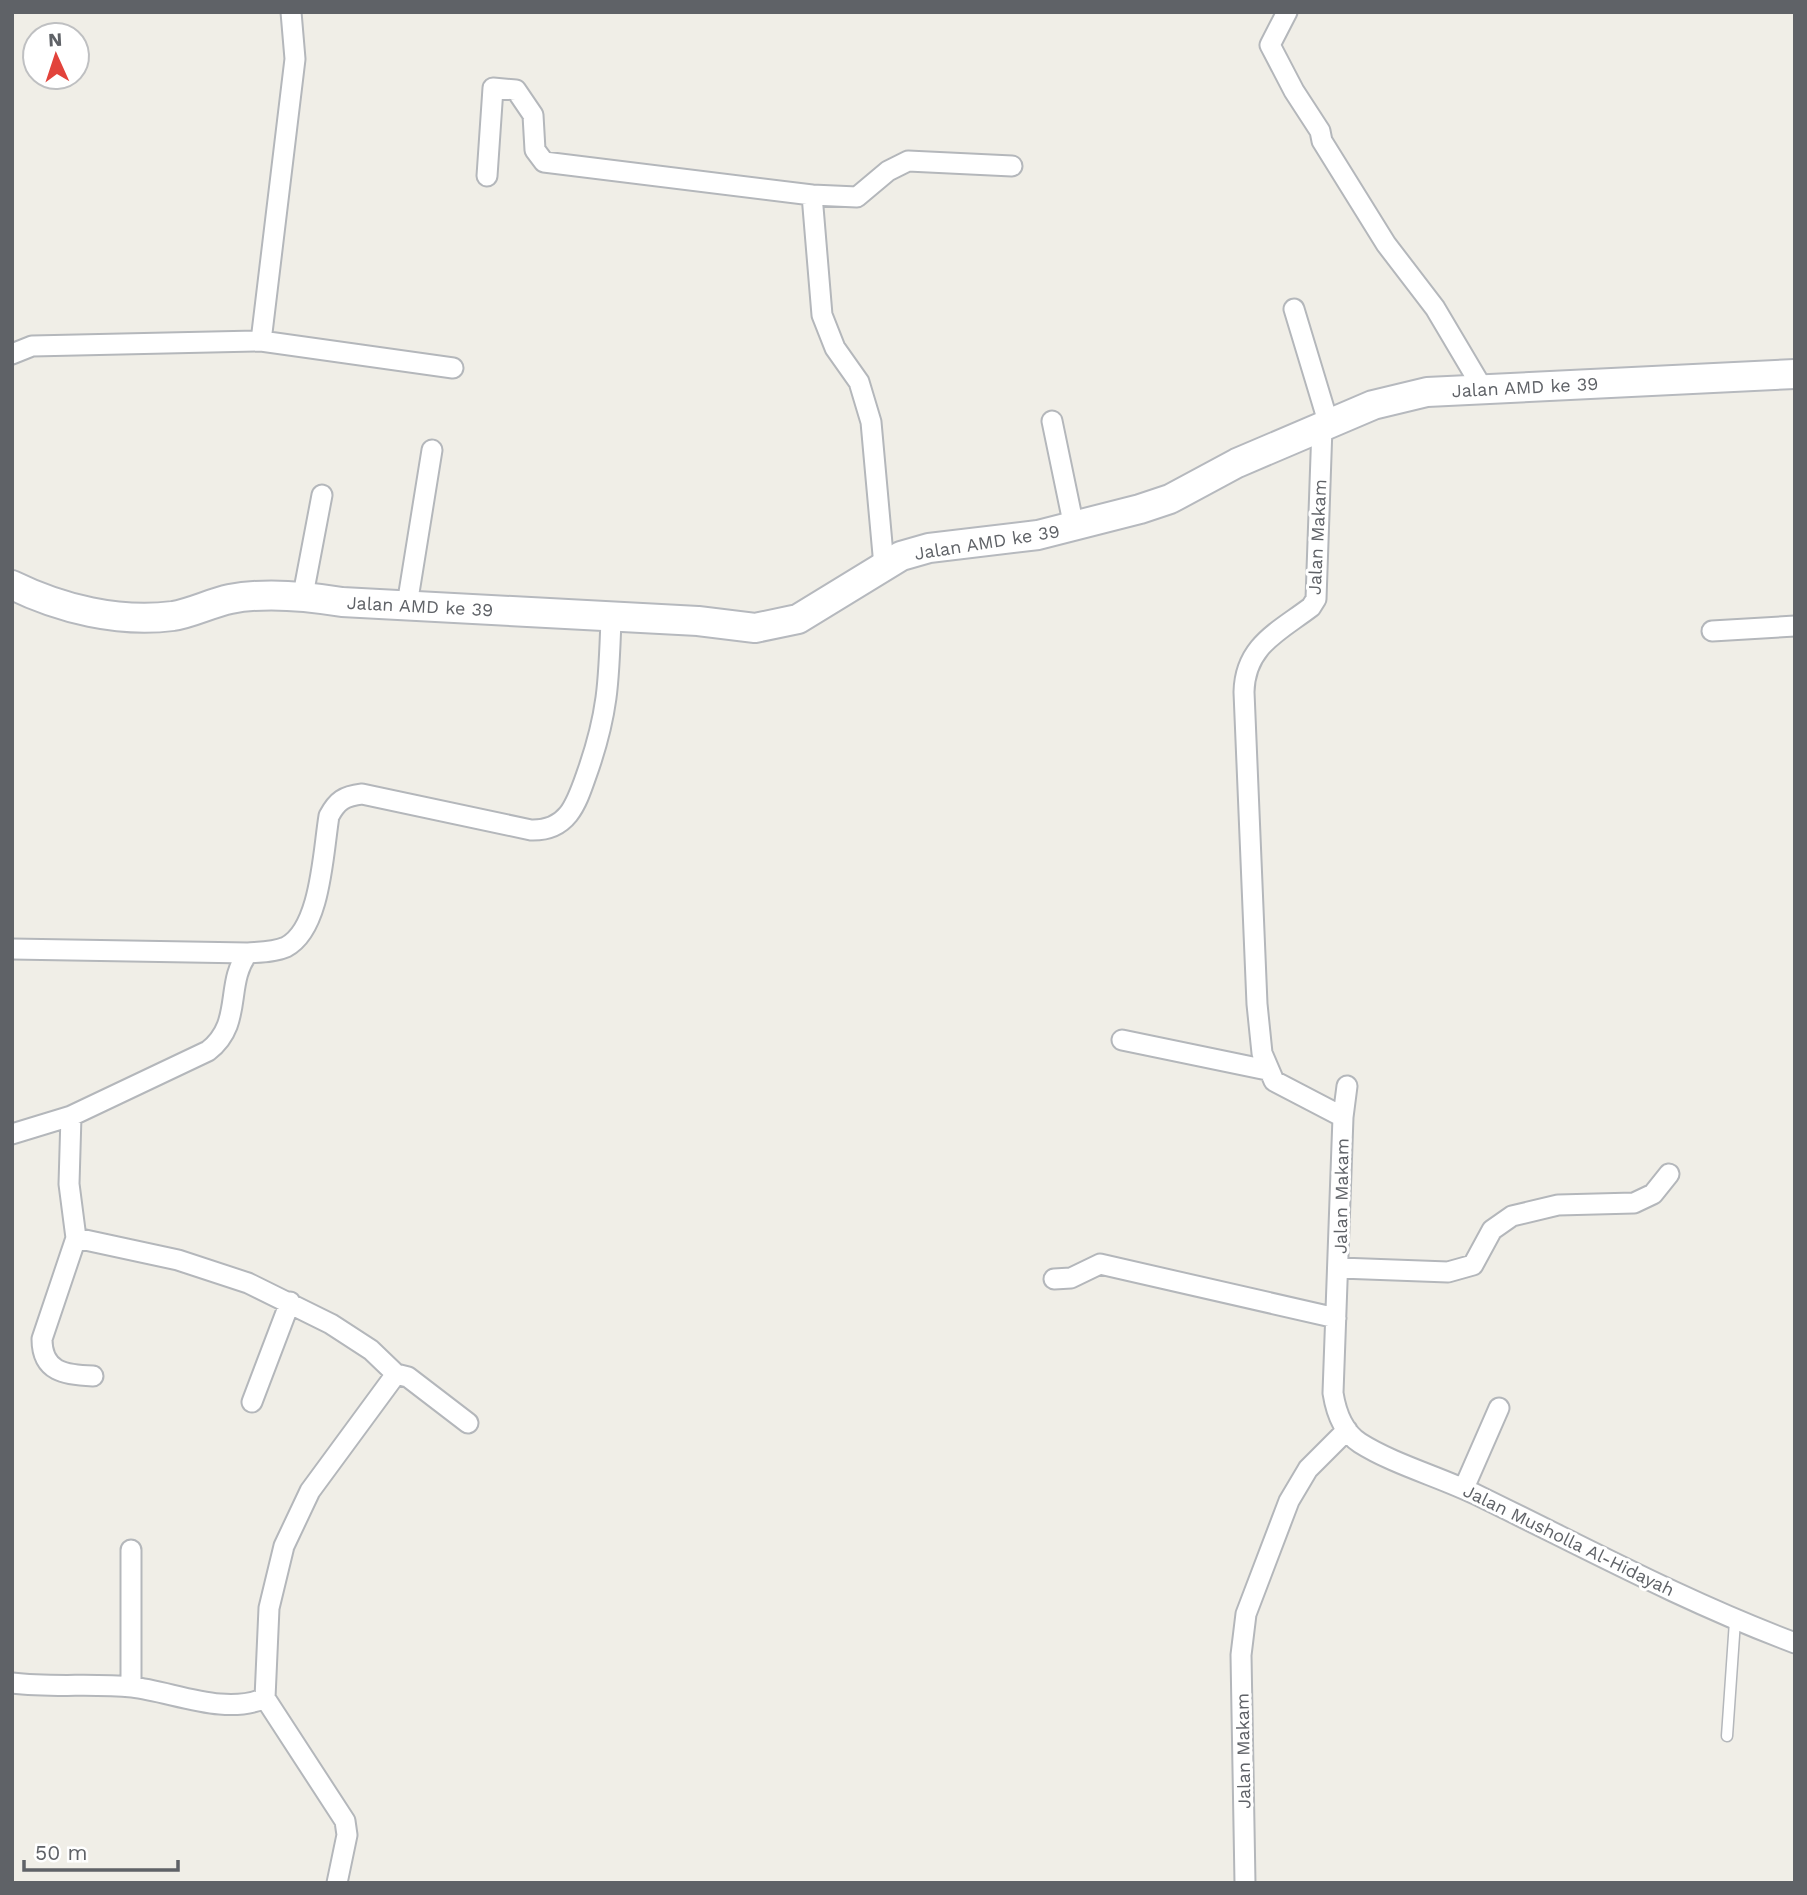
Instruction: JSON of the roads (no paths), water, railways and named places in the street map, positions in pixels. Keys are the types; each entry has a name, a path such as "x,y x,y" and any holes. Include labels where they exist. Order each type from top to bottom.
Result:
{"street":[{"path":"261,341 295,60 291,12"},
{"path":"1287,12 1270,45 1320,131 1322,141 1386,244 1435,307 1482,389"},
{"path":"487,176 493,88 516,90 530,108 535,150 544,162 812,195 857,197 888,171 908,161 1012,166"},
{"path":"812,195 822,315 835,348 859,382 872,422 884,566"},
{"name":"Jalan Makam","path":"1245,1883 1241,1655 1246,1614 1289,1501 1308,1469 1347,1430 1338,1414 1333,1393 1340,1268 1343,1117 1274,1082 1267,1070 1257,1003 1244,675 1257,650 1311,607 1316,599 1326,426 1294,309"},
{"path":"12,354 32,346 261,341 453,369"},
{"name":"Jalan AMD ke 39","path":"12,585 44,601 70,608 151,617 176,616 232,598 303,596 342,602 698,621 735,627 774,626 798,620 901,556 929,548 1027,537 1074,527 1170,499 1237,463 1394,398 1427,391 1795,374"},
{"path":"1052,421 1074,527"},
{"path":"407,605 432,450"},
{"path":"303,596 322,495"},
{"path":"12,949 248,953 286,947 306,927 313,912 329,816 336,803 346,796 362,794 531,830 556,827 576,806 605,719 611,618"},
{"path":"1712,631 1795,626"},
{"path":"12,1134 71,1116 192,1061 219,1042 232,1011 239,965 248,953"},
{"path":"1122,1040 1267,1070"},
{"path":"1343,1117 1347,1086"},
{"path":"71,1116 69,1184 76,1238 42,1339 42,1352 49,1364 61,1374 93,1376"},
{"path":"1340,1268 1448,1272 1461,1270 1479,1258 1492,1230 1511,1216 1558,1205 1634,1203 1653,1194 1669,1174"},
{"path":"76,1238 217,1271 290,1302 370,1350 396,1374 408,1377 468,1423"},
{"path":"1054,1279 1071,1278 1100,1264 1336,1318"},
{"path":"252,1402 290,1302"},
{"path":"337,1883 347,1835 345,1821 265,1698 269,1608 284,1546 310,1492 396,1374"},
{"path":"1464,1488 1499,1408"},
{"name":"Jalan Musholla Al-Hidayah","path":"1347,1430 1361,1444 1464,1488 1735,1621 1795,1643"},
{"path":"131,1550 131,1687"},
{"path":"12,1683 38,1686 131,1687 239,1705 265,1698"}],"lane":[{"path":"1727,1736 1735,1621"}]}
